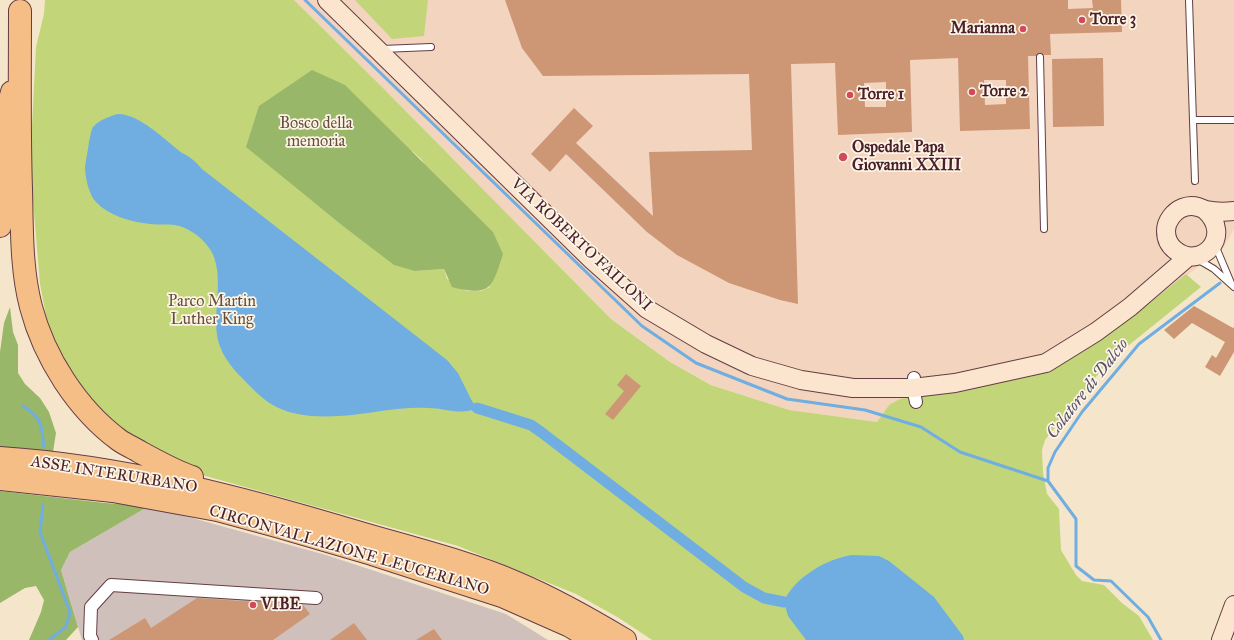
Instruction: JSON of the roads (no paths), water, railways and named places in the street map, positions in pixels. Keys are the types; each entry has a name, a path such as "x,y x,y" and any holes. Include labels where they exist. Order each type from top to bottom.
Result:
{"highway":[{"path":"0,226 21,4"},
{"path":"21,4 20,142 24,254 26,280 31,307 41,337 55,365 72,392 96,420 120,441 176,472 216,485 228,495"},
{"path":"0,137 12,88"},
{"name":"ASSE INTERURBANO","path":"0,458 32,460 94,469 157,480 228,495"},
{"name":"CIRCONVALLAZIONE LEUCERIANO","path":"0,479 113,491 217,510 328,541 502,596 570,626 593,640"},
{"name":"CIRCONVALLAZIONE LEUCERIANO","path":"228,495 476,567 517,583 560,603 625,640"},
{"path":"465,584 486,600 530,619 566,640"}],"street":[{"name":"VIA ROBERTO FAILONI","path":"327,0 592,260 647,309 706,344 752,366 801,380 853,388 914,389 955,383 1046,363 1096,332 1130,308 1191,256 1198,256 1208,251 1215,238 1234,219"},
{"path":"1191,256 1177,251 1168,242 1166,230 1169,219 1175,212 1190,206 1205,210 1212,216 1216,224 1215,238"},
{"path":"1205,210 1234,211"},
{"path":"92,640 90,636 91,607 111,585 316,598"},
{"path":"1221,640 1234,606"}],"lane":[{"path":"1189,0 1195,182"},
{"path":"377,49 431,47"},
{"path":"1040,57 1044,230"},
{"path":"1193,120 1234,120"},
{"path":"1215,238 1224,267 1233,286"},
{"path":"1191,256 1216,272 1233,286"}],"water":[{"path":"118,114 135,118 191,158 202,169 447,360 458,373 477,408 459,412 434,408 410,408 354,415 311,416 283,410 263,398 237,373 220,347 216,324 218,276 212,253 206,244 196,235 179,226 143,223 121,218 101,207 91,195 85,167 93,127 101,120"},
{"path":"852,555 879,556 889,561 934,597 963,636 964,640 806,640 788,616 784,602 795,585 803,577 833,560"}],"waterway":[{"path":"305,0 642,326 696,363 787,399 865,410 921,427 960,452 1048,481"},
{"name":"Colatore di Dalcio","path":"1161,640 1148,617 1111,581 1094,580 1076,566 1076,519 1048,481 1048,468 1055,452 1082,412 1139,344 1220,283"},
{"path":"23,406 38,419 41,427 44,447"},
{"path":"477,408 531,425 744,587 764,598 784,602"},
{"path":"43,505 40,532 70,612 66,627 49,640"}],"place":[{"name":"Torre 3","path":"1082,20"},
{"name":"Marianna","path":"1023,29"},
{"name":"Torre 2","path":"972,92"},
{"name":"Torre 1","path":"850,95"},
{"name":"Ospedale Papa Giovanni XXIII","path":"843,157"},
{"name":"VIBE","path":"253,605"}],"park label":[{"name":"Bosco della memoria","path":"316,133"},
{"name":"Parco Martin Luther King","path":"212,311"}]}
